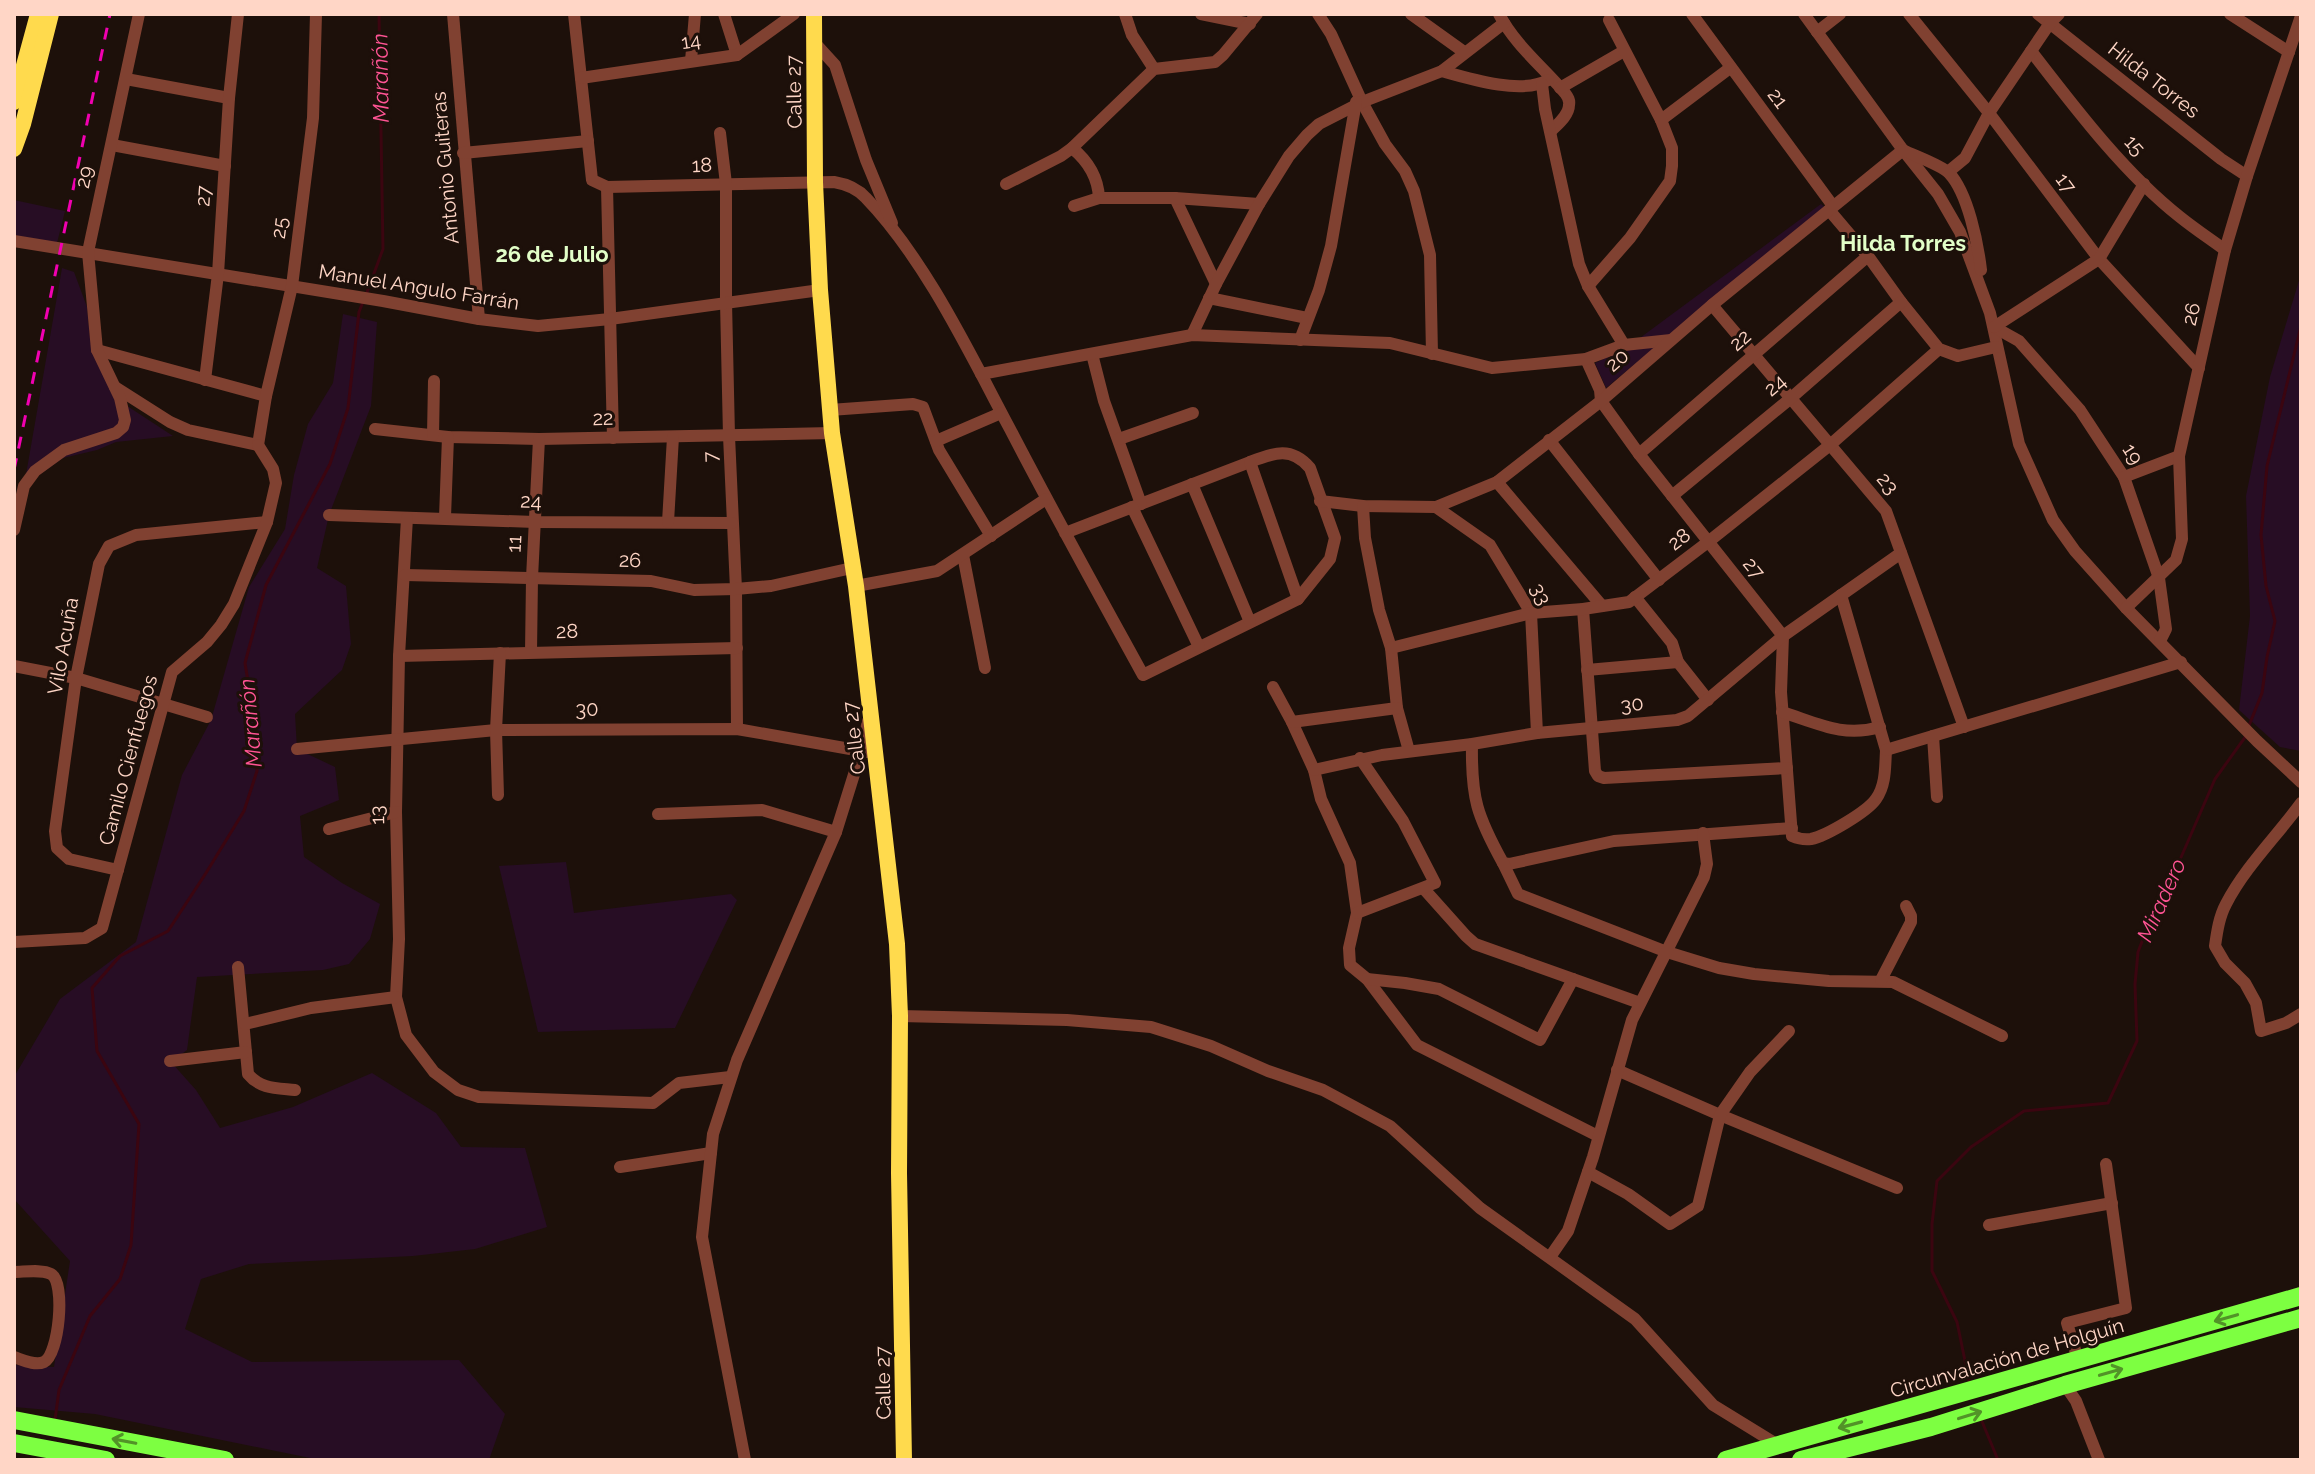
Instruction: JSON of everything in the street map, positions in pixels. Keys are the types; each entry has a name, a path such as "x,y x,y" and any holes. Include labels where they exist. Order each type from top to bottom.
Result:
{"highway":[{"name":"Circunvalación de Holguín","path":"1726,1460 2301,1296"},
{"path":"1801,1460 1832,1456 2301,1318"},
{"path":"14,1420 225,1460"},
{"path":"14,1443 106,1460"}],"main road":[{"path":"14,102 20,57 38,14"},
{"path":"14,149 51,14"},
{"name":"Calle 27","path":"814,14 815,182 832,433 856,586 871,710 868,752 897,944 904,1460"}],"street":[{"name":"29","path":"97,350 88,252 139,14"},
{"name":"27","path":"205,380 218,274 229,98 238,14"},
{"name":"25","path":"258,445 266,396 292,286 313,118 316,14"},
{"name":"Antonio Guiteras","path":"453,14 479,319"},
{"path":"463,153 588,141 574,14"},
{"path":"691,61 695,14"},
{"path":"724,14 737,55"},
{"name":"14","path":"581,78 737,55 794,14"},
{"path":"1125,14 1132,35 1154,69"},
{"path":"1201,14 1254,19"},
{"path":"1318,14 1331,34 1358,100 1405,171 1414,191 1430,255 1432,354"},
{"path":"1411,14 1464,52"},
{"name":"21","path":"1692,14 1831,208 1939,349"},
{"path":"1804,14 1938,194 1960,232 1994,327 2019,444 2053,520 2075,551 2126,608 2301,782"},
{"path":"1817,32 1840,14"},
{"name":"17","path":"1909,14 1989,113 2099,259 2199,368"},
{"name":"Hilda Torres","path":"2038,14 2054,19 2221,159 2247,176"},
{"path":"2230,14 2289,52"},
{"name":"26","path":"2126,608 2176,560 2182,539 2179,456 2225,250 2301,16"},
{"path":"1006,184 1072,148 1154,69 1215,62 1254,19"},
{"path":"1192,335 1259,204 1289,156 1319,124 1358,100 1442,71 1502,19 1551,84 1567,95 1567,114 1551,131"},
{"path":"1948,172 1965,158 1989,113 2054,19"},
{"path":"1588,286 1630,238 1670,181 1672,148 1661,120 1609,20"},
{"path":"814,42 835,65 866,160 898,237 981,374 1046,499 1143,675 1298,599 1330,559 1335,538 1310,468 1292,454 1273,454 1250,462 1065,533"},
{"path":"1442,71 1486,83 1512,86 1551,84 1624,51"},
{"name":"15","path":"2031,51 2080,115 2144,184 2179,216 2225,250"},
{"path":"1661,120 1730,68"},
{"path":"126,79 229,98"},
{"path":"1551,84 1551,131 1579,264 1588,286 1624,345"},
{"path":"1300,340 1331,246 1358,100"},
{"name":"7","path":"720,133 726,184 737,729"},
{"name":"18","path":"588,141 592,180 607,187 845,184 861,193 898,237"},
{"path":"112,145 225,166"},
{"path":"1072,148 1084,158 1094,174 1099,198"},
{"path":"1903,150 1948,172 1963,196 1977,240 1983,291"},
{"name":"20","path":"1320,501 1363,506 1436,507 1497,482 1601,401 1712,305 1903,150"},
{"path":"1994,327 2099,259 2144,184"},
{"path":"607,187 613,438"},
{"path":"1074,206 1099,198 1175,198 1259,204"},
{"path":"1175,198 1216,284"},
{"name":"Manuel Angulo Farrán","path":"14,241 479,319 538,326 820,290"},
{"name":"22","path":"1639,454 1868,256"},
{"path":"1209,298 1307,318"},
{"name":"24","path":"1672,496 1901,302"},
{"name":"23","path":"1712,305 1886,511 1964,727"},
{"name":"19","path":"1994,327 2019,341 2080,410 2124,477 2159,578 2166,629 2160,641"},
{"path":"981,374 1192,335 1390,343 1492,368 1586,359 1624,345 1671,340"},
{"path":"1939,349 1958,356 1996,347"},
{"name":"28","path":"1391,648 1531,613 1629,602 1830,445 1939,349"},
{"path":"97,350 266,396"},
{"path":"14,530 24,486 35,471 64,450 116,433 123,427 125,420 115,387 97,350"},
{"path":"1092,354 1136,505 1199,647"},
{"name":"27","path":"1586,359 1600,390 1601,401 1639,454 1783,636"},
{"path":"433,435 434,381"},
{"path":"115,387 188,430 258,445"},
{"path":"830,410 913,404 923,407 939,450 991,536"},
{"path":"936,441 1001,413"},
{"path":"1119,439 1193,413"},
{"name":"22","path":"375,429 448,437 539,439 832,433"},
{"path":"445,517 448,437"},
{"path":"668,522 673,437"},
{"name":"11","path":"531,652 539,439"},
{"path":"1549,440 1659,580"},
{"name":"Camilo Cienfuegos","path":"14,942 85,938 102,928 172,672 207,642 221,625 234,604 267,522 276,483 273,469 258,445"},
{"path":"2124,477 2179,456"},
{"path":"1250,462 1298,599"},
{"path":"1497,482 1602,606"},
{"path":"1192,484 1250,622"},
{"path":"856,586 937,571 1046,499"},
{"path":"1363,506 1365,538 1379,610 1391,648 1397,708 1409,751"},
{"name":"33","path":"1436,507 1490,545 1531,613 1537,733"},
{"name":"24","path":"329,515 535,522 732,523"},
{"name":"13","path":"407,518 399,656 396,812 399,939 396,997 406,1035 434,1072 458,1090 479,1097 653,1103 679,1083 730,1077"},
{"name":"Vilo Acuña","path":"118,870 69,859 57,848 55,831 76,678 99,564 109,546 136,535 267,522"},
{"name":"30","path":"1314,770 1360,758 1537,733 1677,720 1688,716 1783,636 1901,553"},
{"path":"963,555 985,668"},
{"name":"26","path":"405,575 651,581 694,590 771,586 852,568"},
{"path":"1503,863 1614,841 1703,833 1792,832 1804,840 1817,837 1865,811 1881,790 1886,750 1841,595"},
{"path":"1635,597 1672,643 1678,662 1708,700"},
{"path":"1583,609 1591,729 1598,776 1787,768"},
{"path":"1783,636 1782,712 1792,832"},
{"name":"28","path":"399,656 737,648"},
{"path":"498,795 496,730 500,653"},
{"path":"1587,670 1678,662"},
{"path":"1886,750 2181,662"},
{"path":"14,666 76,678 207,717"},
{"path":"1273,687 1314,770 1321,799 1350,863 1357,913 1349,948 1350,965 1367,979 1417,1045 1598,1136"},
{"path":"1292,722 1397,708"},
{"path":"1782,712 1853,732 1880,727"},
{"name":"30","path":"297,749 496,730 737,729 868,752"},
{"path":"1933,736 1937,797"},
{"path":"1472,744 1474,801 1485,831 1518,894 1667,952 1719,968 1829,981 1893,982 2002,1036"},
{"path":"745,1460 702,1237 713,1134 730,1077 868,752"},
{"path":"1357,913 1435,883 1403,821 1360,758"},
{"path":"2301,803 2226,904 2215,946 2225,963 2245,983 2256,1003 2261,1031 2286,1023 2301,1014"},
{"path":"658,814 762,810 836,832"},
{"path":"329,829 396,812"},
{"path":"1550,1257 1568,1231 1588,1172 1626,1035 1706,872 1703,833"},
{"path":"1424,889 1475,944 1640,1003"},
{"path":"1881,980 1911,922 1906,906"},
{"path":"238,967 248,1074 263,1086 295,1090"},
{"path":"1367,979 1439,989 1540,1040 1573,979"},
{"path":"245,1024 311,1008 396,997"},
{"path":"900,1016 1067,1020 1151,1027 1211,1046 1268,1071 1323,1090 1390,1126 1480,1208 1635,1319 1713,1405 1778,1445"},
{"path":"1588,1172 1628,1194 1670,1224 1698,1206 1720,1115 1750,1072 1789,1031"},
{"path":"170,1061 246,1052"},
{"path":"1617,1070 1897,1188"},
{"path":"620,1167 711,1153"},
{"path":"2078,1360 2067,1323 2126,1308 2106,1164"},
{"path":"1989,1225 2112,1203"},
{"path":"14,1272 49,1273 55,1277 59,1287 60,1309 51,1355 44,1362 32,1363 14,1357"},
{"path":"2065,1385 2076,1401 2099,1460"}],"shaded area":[{"path":"14,200 65,211 57,243 14,235"},
{"path":"1821,204 1825,207 1606,388 1595,363 1625,349"},
{"path":"62,268 74,272 87,307 90,337 115,398 173,436 116,442 63,458 24,486"},
{"path":"2301,274 2301,751 2280,747 2239,710 2250,616 2246,496 2270,377"},
{"path":"343,314 377,322 371,406 329,515 317,568 346,586 351,644 342,670 295,714 297,749 335,767 339,800 300,816 304,857 380,904 370,939 349,964 323,970 197,977 187,1050 171,1062 196,1090 220,1128 293,1107 372,1073 436,1113 461,1147 525,1148 547,1227 475,1249 413,1256 249,1264 201,1279 185,1329 252,1362 459,1360 505,1414 489,1460 320,1460 95,1414 14,1407 14,1365 54,1367 70,1261 14,1199 14,1077 60,999 136,942 182,775 211,720 249,587 285,529 294,475 308,424 333,383"},
{"path":"566,862 574,913 731,894 737,900 675,1028 538,1032 499,866"}],"waterway":[{"name":"Marañón","path":"366,295 383,249 379,14"},
{"name":"Marañón","path":"55,1420 59,1390 90,1316 120,1279 131,1245 139,1124 97,1051 92,988 120,956 168,931 244,811 257,771 256,731 245,663 266,585 330,464 348,408 359,312 363,302"},
{"name":"Miradero","path":"2248,728 2262,693 2275,621 2266,586 2261,535 2267,466 2301,326"},
{"name":"Miradero","path":"1970,1385 1957,1322 1932,1271 1932,1224 1937,1181 1971,1147 2024,1111 2108,1103 2137,1041 2135,984 2138,952 2215,779 2246,736"},
{"name":"Miradero","path":"1981,1419 1998,1460"}],"railway":[{"path":"14,470 110,14"}],"district":[{"name":"Hilda Torres","path":"1903,243"},
{"name":"26 de Julio","path":"552,254"}]}
